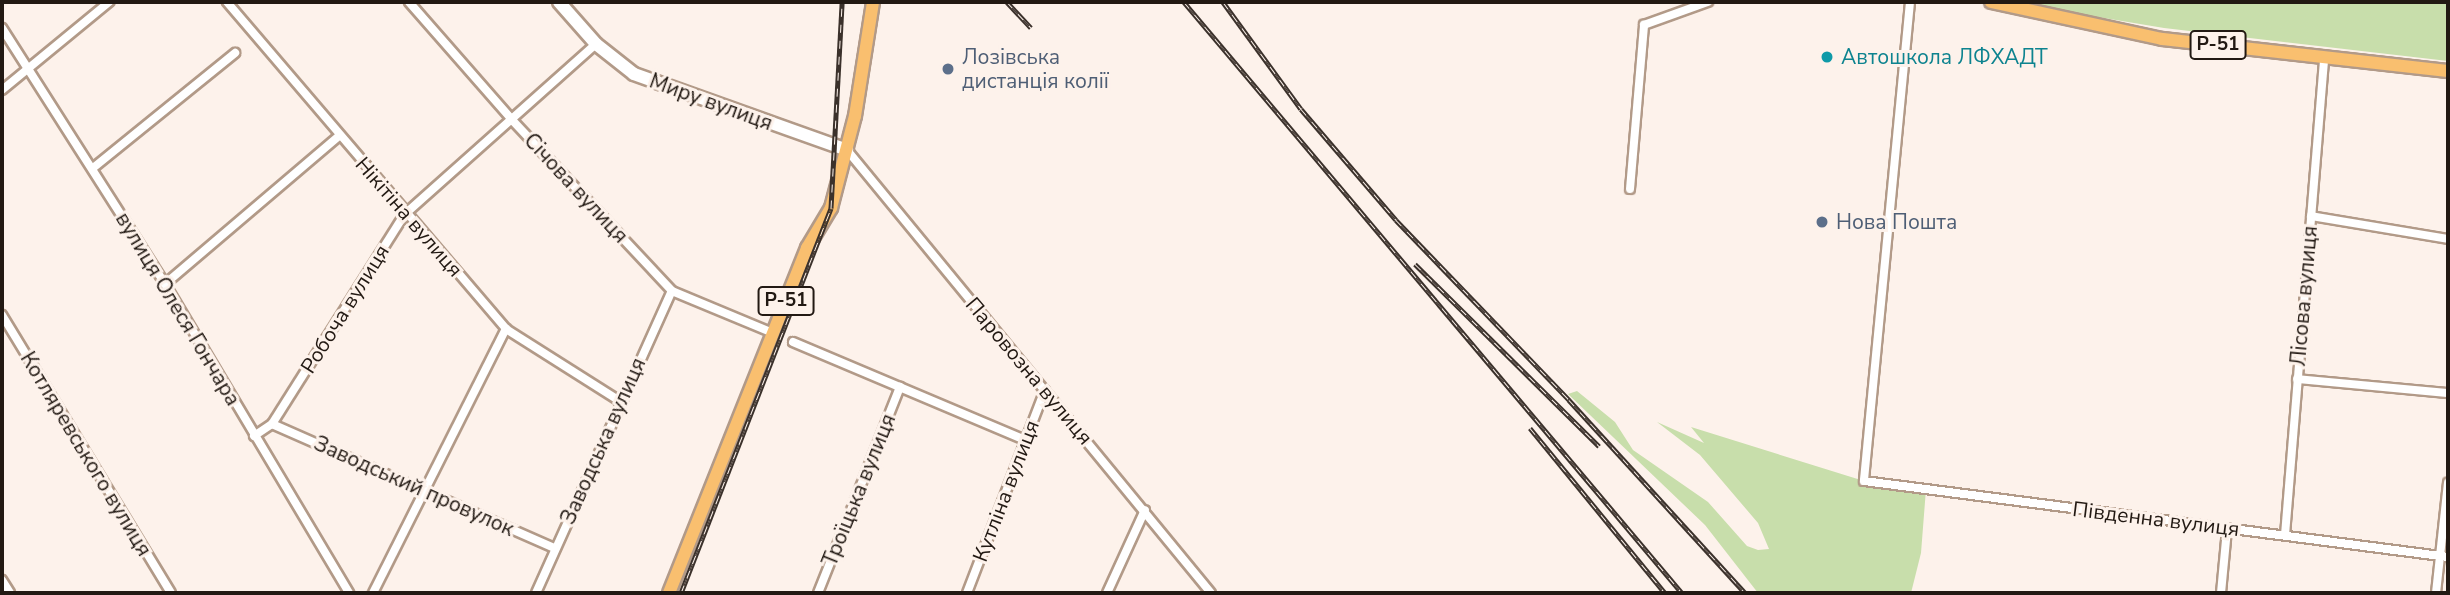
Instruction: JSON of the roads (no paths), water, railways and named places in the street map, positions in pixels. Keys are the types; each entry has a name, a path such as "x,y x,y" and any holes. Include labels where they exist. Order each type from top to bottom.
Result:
{"main road":[{"name":"Миру вулиця","path":"559,2 596,44 634,74 667,89 847,150"},
{"name":"Р-51","path":"669,593 807,248 831,208 847,150 873,2"},
{"name":"Р-51","path":"1991,2 2162,39 2448,71"}],"street":[{"path":"2,90 109,2"},
{"name":"Нікітіна вулиця","path":"227,2 405,214 506,329 620,401"},
{"name":"Січова вулиця","path":"409,2 513,121 672,291 773,333"},
{"path":"1630,189 1644,25 1709,2"},
{"name":"Південна вулиця","path":"1910,2 1864,481 2444,556"},
{"name":"вулиця Олеся Гончара","path":"2,28 165,284 349,593"},
{"name":"Робоча вулиця","path":"254,436 272,424 405,214 513,121 596,44"},
{"path":"93,169 235,53"},
{"name":"Лісова вулиця","path":"2285,535 2324,57"},
{"path":"165,284 339,136"},
{"name":"Паровозна вулиця","path":"847,150 1211,593"},
{"path":"2311,216 2448,239"},
{"name":"Заводська вулиця","path":"536,593 620,401 672,291"},
{"name":"Котляревського вулиця","path":"2,315 171,593"},
{"path":"373,593 423,489 506,329"},
{"path":"793,342 1025,440"},
{"path":"2297,379 2448,393"},
{"name":"Троїцька вулиця","path":"818,593 900,387"},
{"name":"Кутліна вулиця","path":"967,593 1045,390"},
{"name":"Заводський провулок","path":"272,424 554,548"},
{"path":"2436,593 2444,556 2448,483"},
{"path":"1107,593 1145,510"},
{"path":"2221,593 2227,529"},
{"path":"2,580 10,593"}],"railway":[{"path":"681,593 831,208 842,2"},
{"path":"1007,2 1031,28"},
{"path":"1184,2 1682,593"},
{"path":"1223,2 1301,109 1396,220 1569,400 1745,593"},
{"path":"1415,264 1599,446"},
{"path":"1530,428 1665,593"}],"place":[{"name":"Автошкола ЛФХАДТ","path":"1827,57"},
{"name":"Лозівська дистанція колії","path":"948,69"},
{"name":"Нова Пошта","path":"1822,222"}]}
